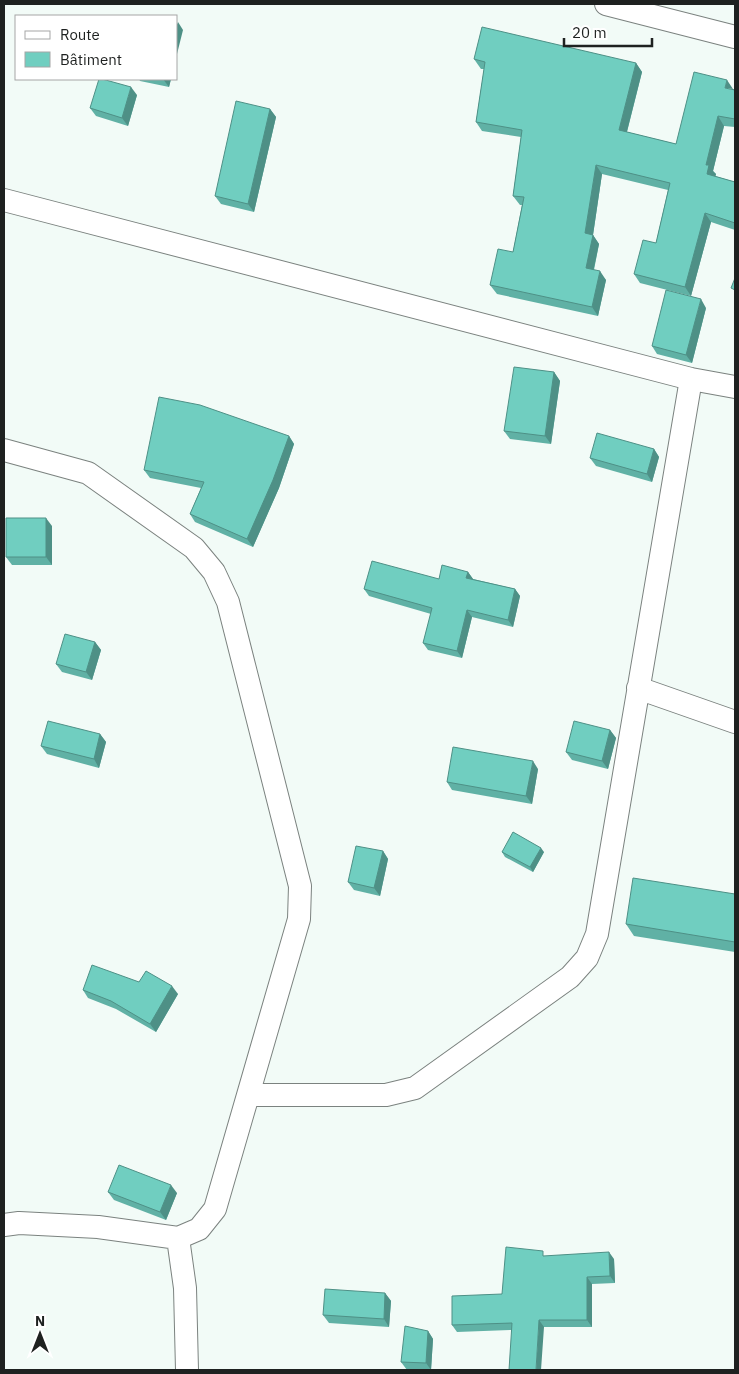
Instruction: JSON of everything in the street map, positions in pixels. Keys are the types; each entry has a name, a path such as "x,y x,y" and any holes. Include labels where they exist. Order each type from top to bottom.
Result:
{"street":[{"path":"606,4 735,37"},
{"path":"4,200 691,379 735,387"},
{"path":"249,1095 386,1095 415,1088 570,977 587,958 597,934 691,379"},
{"path":"4,450 88,473 194,548 214,572 228,602 300,886 299,920 249,1095 215,1209 199,1228 178,1238 98,1227 18,1223 4,1225"},
{"path":"638,688 735,722"},
{"path":"178,1238 185,1288 187,1370"}],"building":[{"path":"482,27 636,63 619,130 676,144 694,72 727,80 725,88 735,90 735,119 718,116 706,165 709,165 707,174 735,182 735,223 705,213 685,287 634,274 643,240 656,243 670,183 596,165 585,233 593,235 586,268 600,271 592,307 490,285 498,249 513,252 524,197 513,196 522,130 476,122 485,62 474,59"},
{"path":"99,80 131,87 122,118 90,108"},
{"path":"236,101 270,109 248,204 215,196"},
{"path":"735,278 735,290 731,288"},
{"path":"666,290 701,299 686,355 652,346"},
{"path":"514,367 554,372 545,436 504,431"},
{"path":"159,397 200,405 289,436 273,480 247,539 190,514 204,482 144,470"},
{"path":"597,433 654,449 647,474 590,458"},
{"path":"6,518 46,518 46,557 6,557"},
{"path":"372,561 439,579 442,565 468,572 466,578 515,589 508,620 467,610 457,651 423,643 432,608 364,589"},
{"path":"65,634 95,642 86,672 56,664"},
{"path":"48,721 100,734 94,759 41,746"},
{"path":"574,721 610,730 602,761 566,752"},
{"path":"453,747 533,761 526,796 447,782"},
{"path":"513,832 541,848 530,867 502,852"},
{"path":"356,846 383,851 374,888 348,882"},
{"path":"633,878 735,894 735,942 626,924"},
{"path":"92,965 139,982 146,971 172,986 150,1024 111,1001 83,990"},
{"path":"119,1165 171,1185 160,1212 108,1192"},
{"path":"506,1247 543,1251 543,1256 609,1252 610,1276 587,1277 587,1320 539,1320 536,1370 509,1370 512,1323 452,1325 452,1296 502,1294"},
{"path":"325,1289 385,1293 384,1319 323,1315"},
{"path":"405,1326 428,1331 426,1363 401,1362"}]}
